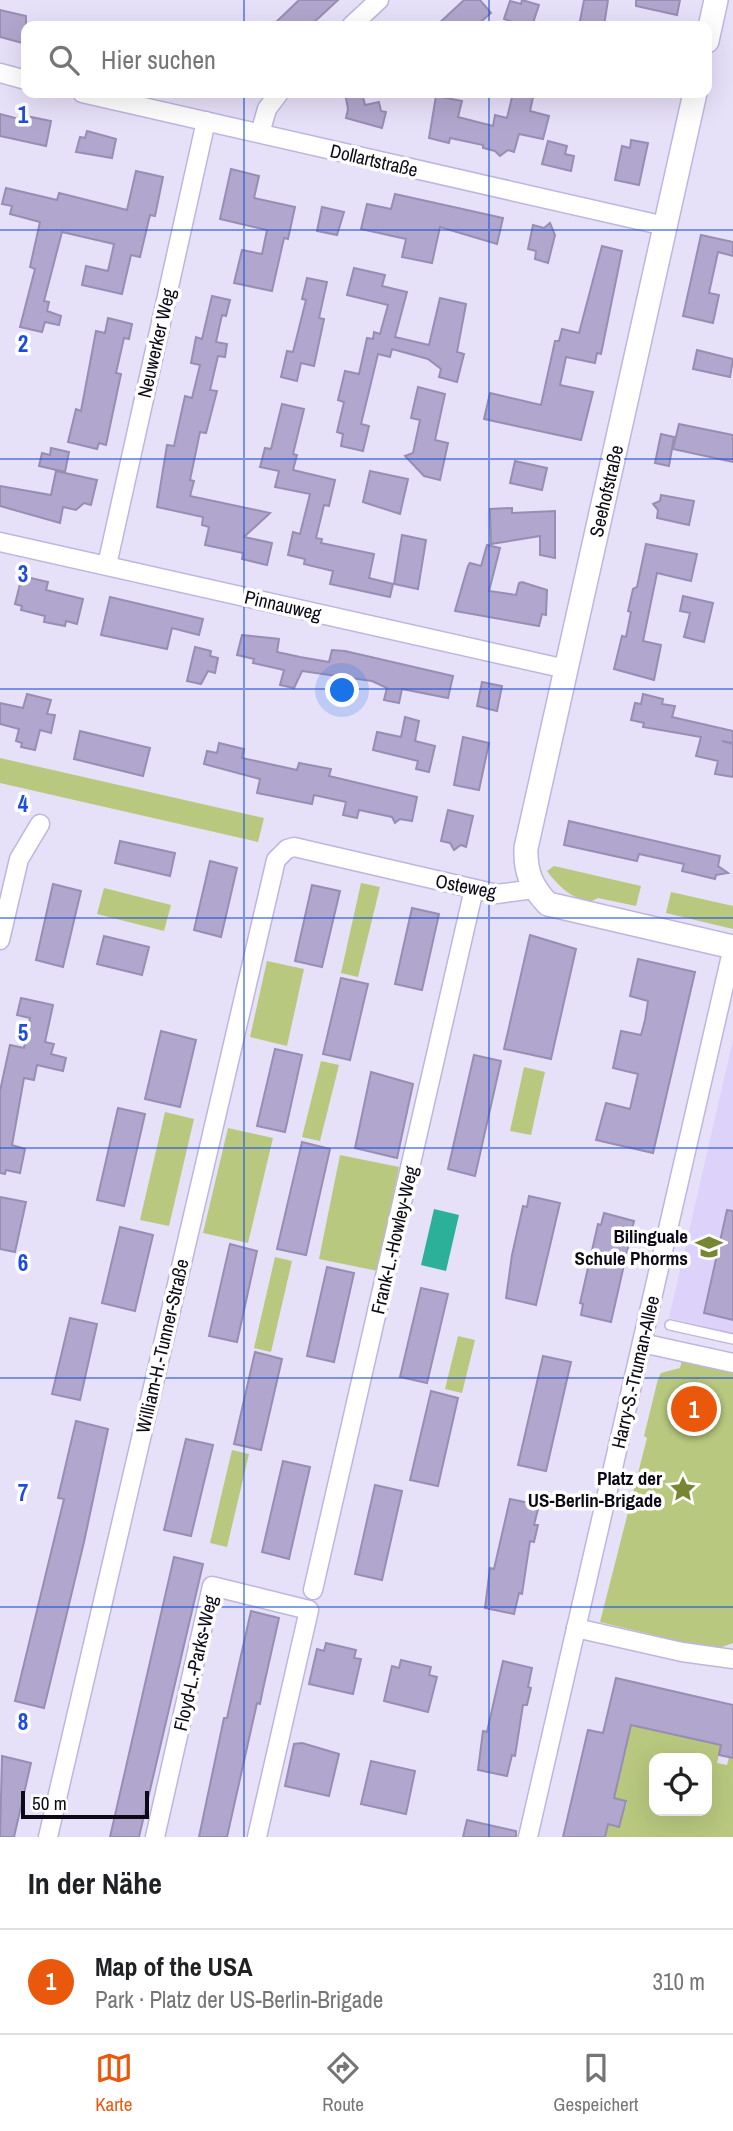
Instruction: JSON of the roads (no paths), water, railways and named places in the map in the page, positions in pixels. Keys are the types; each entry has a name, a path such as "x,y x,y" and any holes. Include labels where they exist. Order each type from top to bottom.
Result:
{"street":[{"path":"356,21 379,0"},
{"path":"711,21 716,0"},
{"path":"0,73 21,79"},
{"name":"Dollartstraße","path":"104,98 665,226"},
{"path":"260,134 267,109 275,98"},
{"name":"Seehofstraße","path":"534,889 526,862 526,848 694,98"},
{"name":"Neuwerker Weg","path":"107,565 206,121"},
{"name":"Pinnauweg","path":"0,542 566,669"},
{"path":"0,940 19,859 40,824"},
{"name":"Osteweg","path":"278,856 294,847 497,894 534,889"},
{"name":"William-H.-Tunner-Straße","path":"48,1837 265,898 278,856"},
{"name":"Frank-L.-Howley-Weg","path":"313,1590 474,889"},
{"path":"534,889 548,904 733,947"},
{"name":"Harry-S.-Truman-Allee","path":"528,1837 733,947"},
{"path":"642,1343 733,1363"},
{"name":"Floyd-L.-Parks-Weg","path":"155,1837 212,1586 309,1610 257,1837"},
{"path":"576,1628 682,1652 733,1659"}],"lane":[{"path":"670,1325 733,1339"}],"place":[{"name":"Bilinguale Schule Phorms","path":"709,1247"},
{"name":"Map of the USA","path":"694,1409"},
{"name":"Platz der US-Berlin-Brigade","path":"683,1489"}]}
